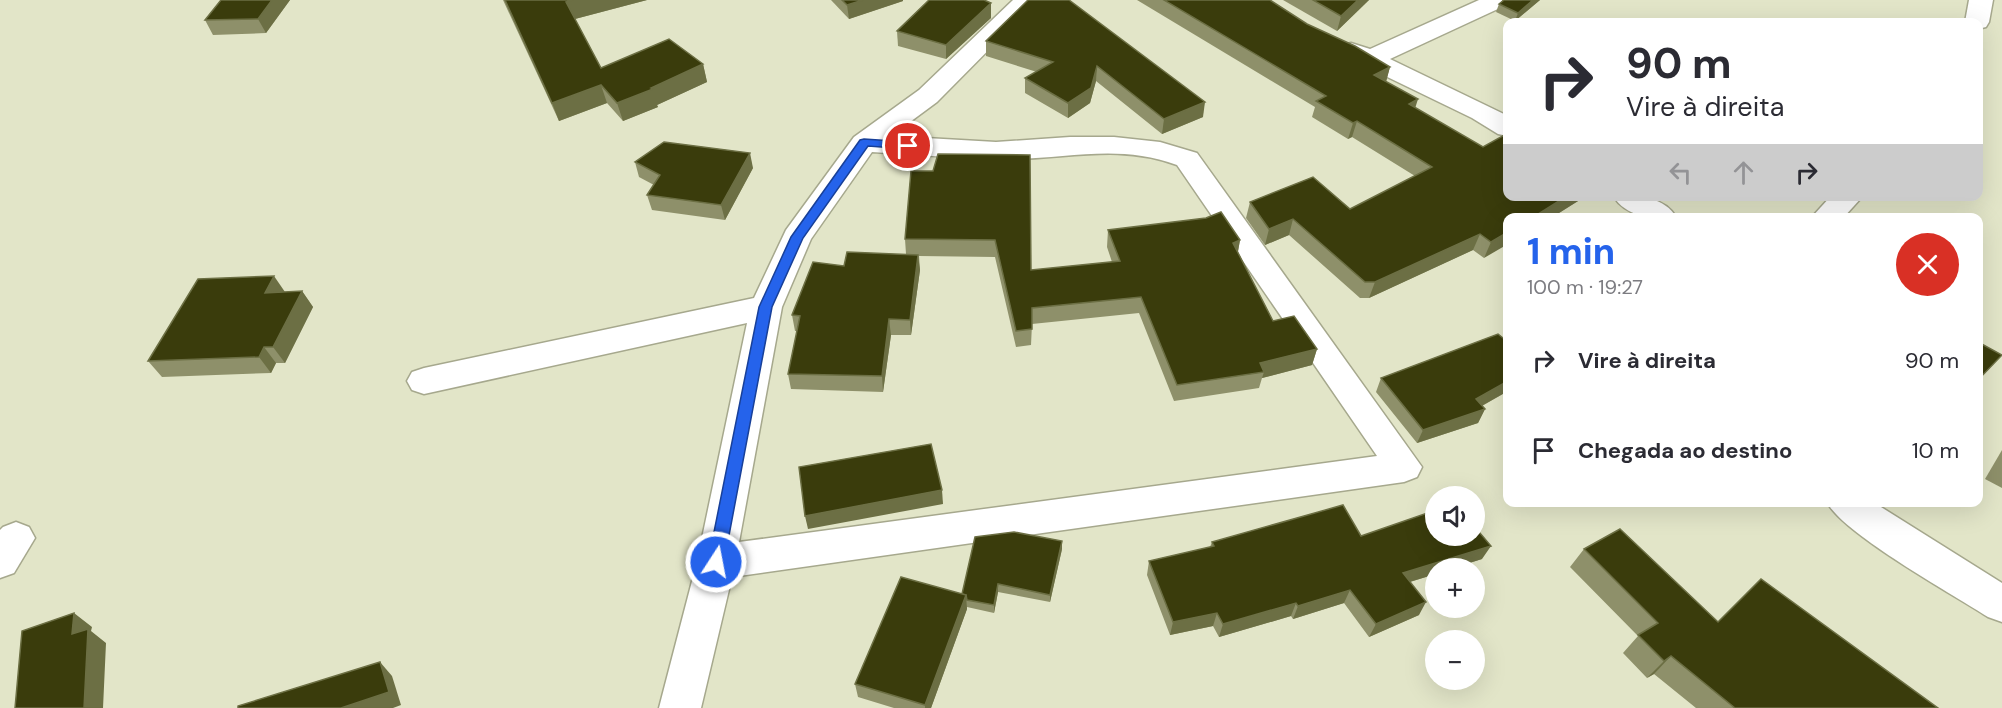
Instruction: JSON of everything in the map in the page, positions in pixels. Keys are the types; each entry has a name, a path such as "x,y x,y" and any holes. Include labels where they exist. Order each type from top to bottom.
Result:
{"street":[{"path":"680,708 716,562 766,307 797,237 864,143 928,96 1026,0"},
{"path":"1978,18 1981,0"},
{"path":"1369,59 1492,3"},
{"path":"1332,41 1503,126"},
{"path":"716,562 1404,467 1187,159 1174,153 1146,148 1070,145 1033,150 974,151 864,143"},
{"path":"1635,201 1655,213"},
{"path":"1830,213 1844,201"},
{"path":"424,381 766,307"},
{"path":"1852,507 1875,525 2002,604"}],"building":[{"path":"221,0 272,0 258,19 205,20"},
{"path":"505,0 573,0 566,2 601,68 669,39 703,64 651,88 653,89 617,103 601,85 552,103"},
{"path":"842,0 863,0 847,5"},
{"path":"929,0 984,0 991,3 946,45 897,31"},
{"path":"1028,0 1069,0 1205,102 1164,119 1097,66 1091,88 1068,103 1025,78 1053,62 986,41"},
{"path":"1164,0 1270,0 1307,24 1355,46 1390,67 1374,75 1418,99 1409,104 1483,147 1503,136 1503,201 1559,201 1540,213 1503,213 1503,235 1491,242 1480,234 1375,282 1365,282 1293,219 1269,229 1250,202 1313,177 1350,209 1432,167 1357,121 1353,123 1316,101 1326,96"},
{"path":"1313,0 1358,0 1341,16"},
{"path":"1504,0 1533,0 1518,13 1499,4"},
{"path":"664,142 750,153 721,205 647,195 660,175 635,162"},
{"path":"938,154 1030,155 1031,270 1120,261 1108,230 1206,218 1221,212 1240,240 1233,243 1273,321 1294,316 1317,349 1260,363 1264,372 1177,385 1141,297 1032,308 1032,329 1016,331 995,240 905,239 911,171 933,171"},
{"path":"847,252 918,255 910,320 889,319 882,376 788,374 800,316 792,315 813,262 844,266"},
{"path":"274,276 265,293 302,291 273,347 264,347 259,357 148,361 198,279"},
{"path":"1498,334 1503,338 1503,384 1476,399 1485,409 1423,430 1381,378"},
{"path":"1983,345 2002,355 1983,375"},
{"path":"931,444 942,490 805,516 799,467"},
{"path":"1343,505 1361,536 1425,514 1425,546 1485,546 1485,539 1491,546 1452,558 1425,558 1425,566 1403,573 1425,602 1376,624 1350,590 1298,606 1296,603 1223,624 1217,613 1173,622 1149,561 1214,546 1212,542"},
{"path":"1620,529 1718,622 1761,579 1938,708 1735,708 1671,656 1664,661 1638,635 1658,623 1584,549"},
{"path":"1014,532 1062,541 1050,595 998,584 994,605 967,600 966,595 962,594 975,537"},
{"path":"901,577 966,595 925,705 855,684"},
{"path":"74,613 72,634 88,629 84,708 15,708 22,631"},
{"path":"380,662 389,692 341,708 238,708 238,706"}],"route":[{"path":"716,562 766,307 797,237 864,143 908,146"}]}
